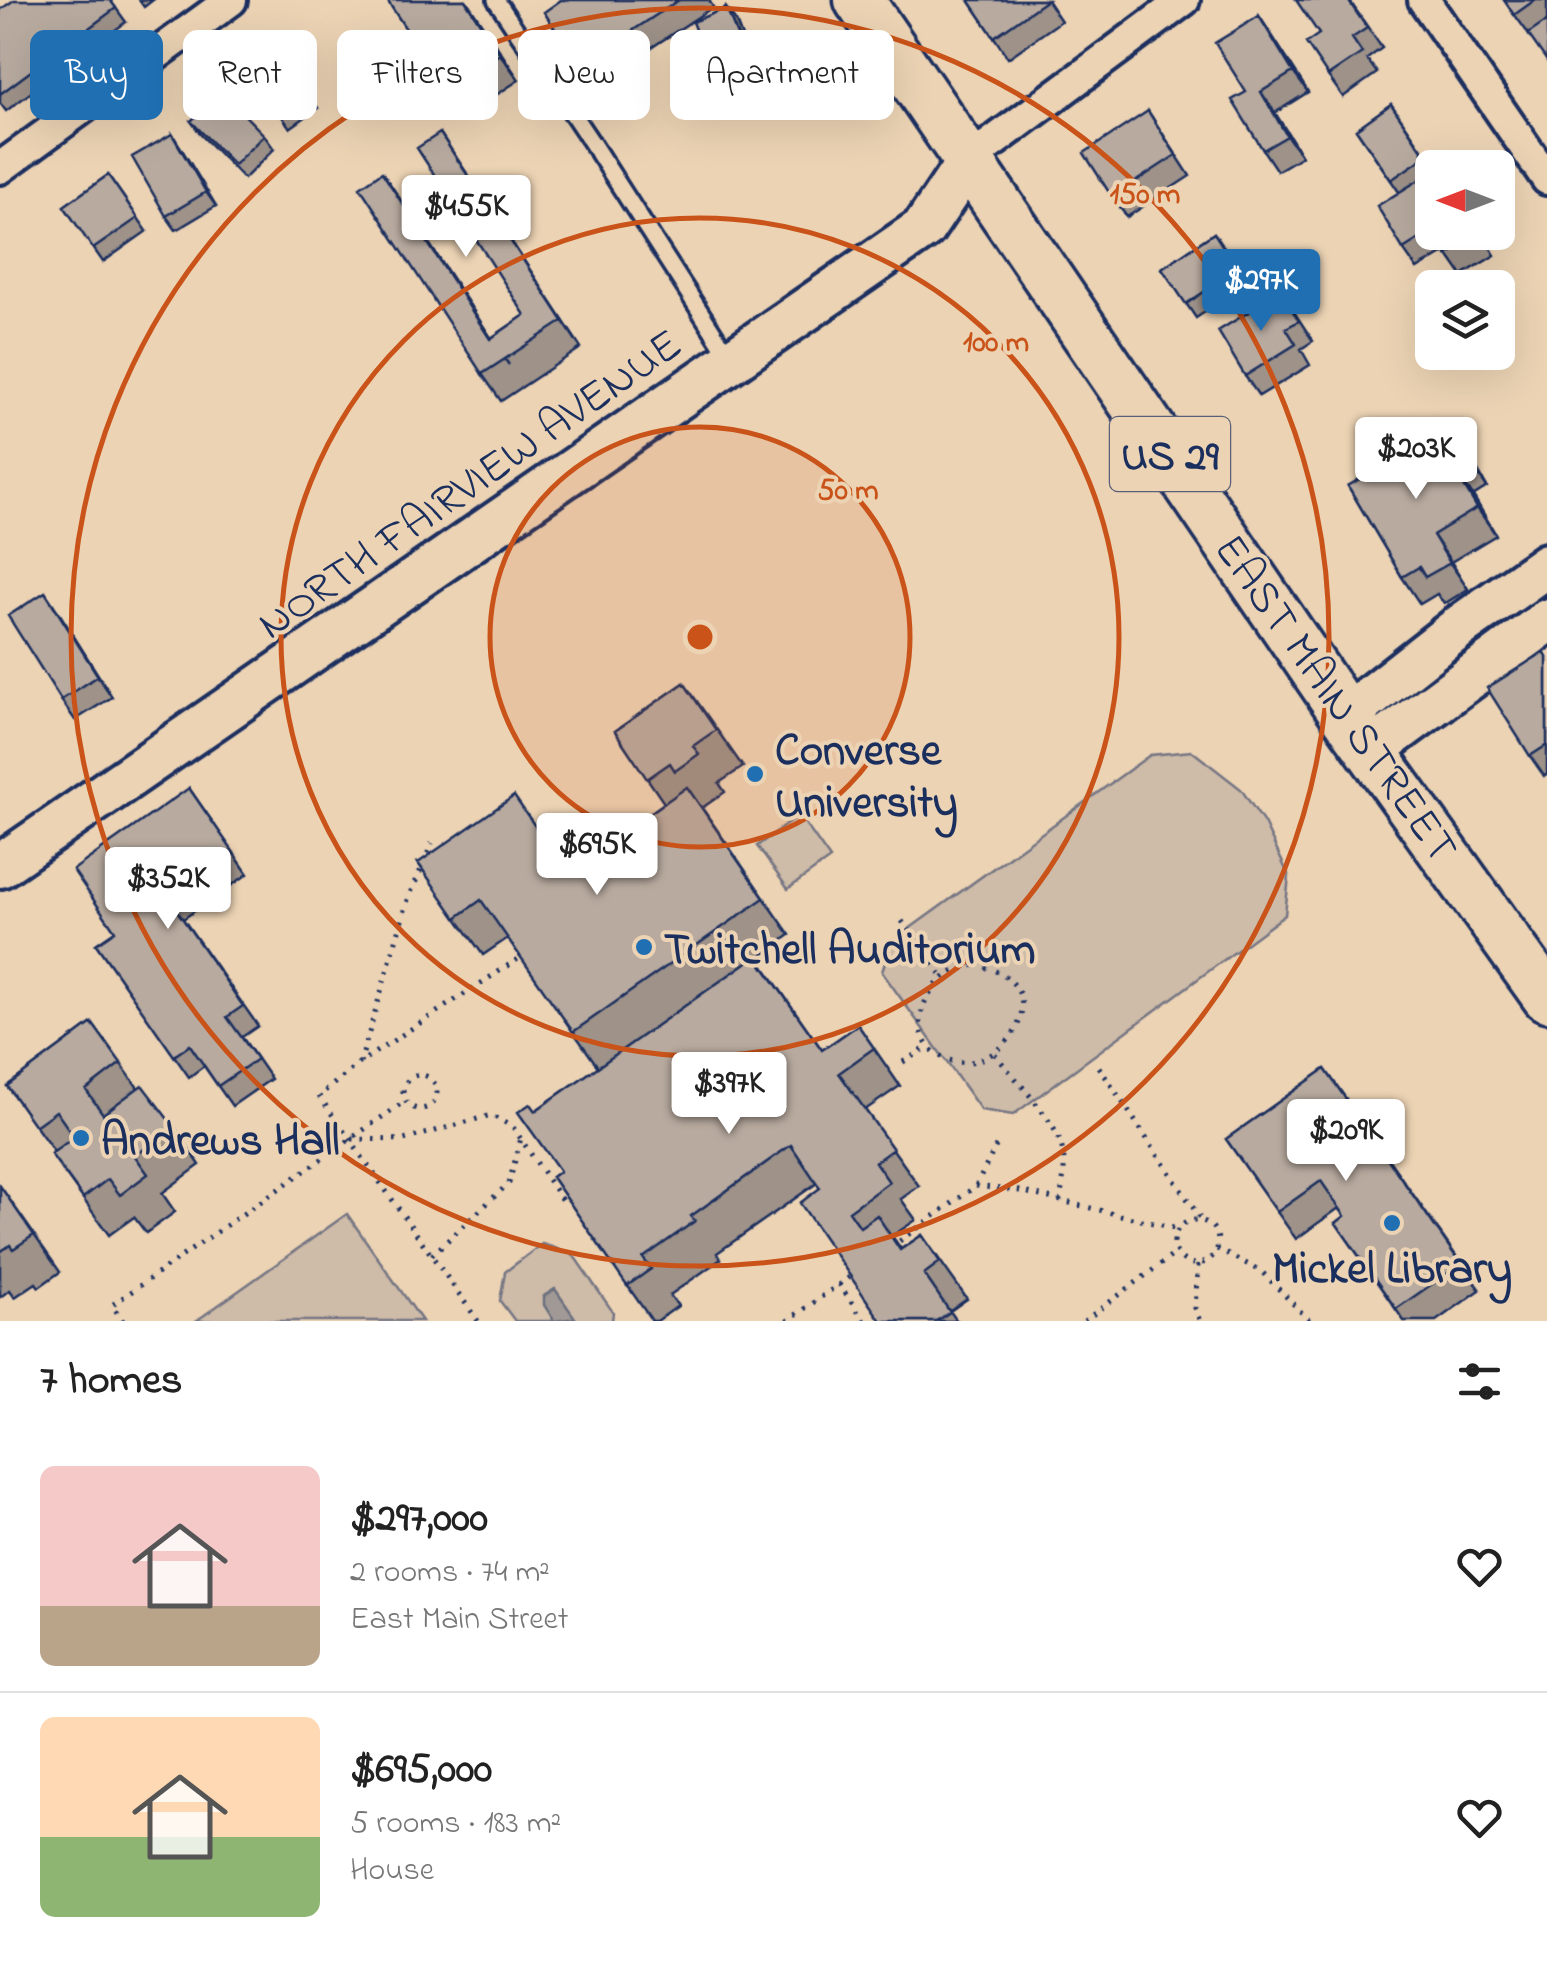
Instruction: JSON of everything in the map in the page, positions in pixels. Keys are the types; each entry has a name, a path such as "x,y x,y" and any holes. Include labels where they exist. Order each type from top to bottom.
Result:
{"main road":[{"name":"EAST MAIN STREET","path":"859,0 1359,733 1547,997"}],"street":[{"path":"0,168 231,0"},
{"path":"970,159 1184,0"},
{"path":"1424,0 1547,179"},
{"name":"NORTH FAIRVIEW AVENUE","path":"0,866 924,228 970,159"},
{"path":"1359,733 1462,626 1547,565"},
{"path":"1359,733 1547,621"}],"lane":[{"path":"496,0 732,361"}],"path":[{"path":"359,1063 408,900 432,842"},
{"path":"902,921 943,978"},
{"path":"478,1321 319,1096 359,1063 521,957"},
{"path":"975,966 996,969 1013,981 1022,996 1022,1016 1014,1033 995,1054 960,1062 927,1047 919,1027 922,1010 928,994 943,978 975,966"},
{"path":"903,1062 927,1047"},
{"path":"995,1054 1050,1123 1061,1143 1065,1172 1060,1200"},
{"path":"1099,1067 1202,1221 1215,1232 1213,1256 1198,1264 1182,1260 1176,1253 1174,1236 1178,1228 1202,1221"},
{"path":"424,1076 434,1083 436,1096 429,1107 416,1109 405,1102 402,1088 410,1077 424,1076"},
{"path":"123,1321 112,1305 405,1102"},
{"path":"349,1139 404,1140 491,1115 513,1127 563,1202 575,1193"},
{"path":"432,1255 509,1184 521,1138"},
{"path":"880,1255 976,1186 996,1144"},
{"path":"976,1186 1060,1200 1178,1228"},
{"path":"1216,1249 1261,1271 1310,1321"},
{"path":"1084,1321 1176,1253"},
{"path":"1198,1264 1195,1308 1200,1321"},
{"path":"786,1321 850,1276"},
{"path":"839,1284 864,1321"}],"shaded area":[{"path":"1192,751 1241,789 1264,823 1289,876 1285,915 1013,1115 981,1110 882,972 891,942 1150,755"},
{"path":"646,815 663,841 594,874 566,835 565,821"},
{"path":"799,815 830,859 788,889 757,846"},
{"path":"347,1214 422,1321 196,1321"},
{"path":"542,1244 572,1253 613,1312 612,1321 515,1321 500,1301 505,1272"},
{"path":"555,1289 575,1318 554,1321 544,1305 544,1296"}],"building":[{"path":"14,0 110,0 116,8 86,30 30,30 30,72 0,94 0,10"},
{"path":"387,0 465,0 484,30 407,30"},
{"path":"561,0 679,0 634,30 556,30 544,12"},
{"path":"969,0 1047,0 994,37"},
{"path":"1296,0 1348,0 1367,28 1352,38 1362,53 1328,76 1306,43 1319,34"},
{"path":"1504,0 1535,0 1514,15"},
{"path":"726,8 735,30 695,30 692,22"},
{"path":"1259,16 1293,72 1261,92 1287,136 1263,150 1232,100 1246,92 1215,43"},
{"path":"1547,21 1547,61 1528,34"},
{"path":"1391,104 1422,150 1415,150 1415,164 1391,180 1356,129"},
{"path":"1148,111 1176,155 1112,197 1084,153"},
{"path":"249,120 264,135 234,165 191,121"},
{"path":"440,133 563,321 482,374 360,187 382,172 490,339 525,315 417,148"},
{"path":"172,134 206,192 166,216 132,157"},
{"path":"108,175 138,218 93,249 64,206"},
{"path":"1415,183 1415,242 1403,249 1377,206"},
{"path":"1214,233 1238,269 1186,304 1162,268"},
{"path":"1281,292 1299,321 1286,328 1296,344 1245,376 1218,331"},
{"path":"1448,426 1469,461 1454,469 1477,508 1433,535 1450,563 1425,577 1419,567 1402,577 1348,486"},
{"path":"45,592 98,676 61,700 8,616"},
{"path":"1544,652 1547,745 1530,756 1487,688"},
{"path":"684,683 716,730 693,746 699,754 675,771 670,763 647,779 615,731"},
{"name":"Twitchell Auditorium","path":"687,787 764,898 573,1032 481,900 456,918 418,863 514,796 567,872"},
{"path":"189,788 234,853 169,899 243,1006 227,1017 257,1059 218,1086 190,1045 174,1056 96,944 115,931 73,870"},
{"path":"756,956 822,1050 858,1025 874,1048 839,1073 893,1149 875,1162 889,1182 849,1211 860,1227 877,1215 900,1250 922,1235 940,1262 924,1274 950,1312 936,1321 881,1321 800,1203 820,1188 791,1145 691,1216 695,1221 643,1258 651,1269 627,1286 552,1177 560,1171 518,1112 530,1104 535,1111"},
{"path":"92,1023 121,1063 86,1090 103,1114 142,1085 174,1127 135,1156 148,1174 120,1195 108,1179 83,1198 51,1154 74,1137 56,1111 35,1126 7,1086"},
{"name":"Mickel Library","path":"1325,1069 1461,1264 1396,1309 1336,1223 1345,1216 1321,1181 1277,1212 1226,1139"},
{"path":"0,1186 34,1235 13,1249 10,1245 0,1252"}],"place":[{"name":"Converse University","path":"755,774"},
{"name":"Twitchell Auditorium","path":"644,947"},
{"name":"Andrews Hall","path":"81,1138"},
{"name":"Mickel Library","path":"1392,1223"}]}
